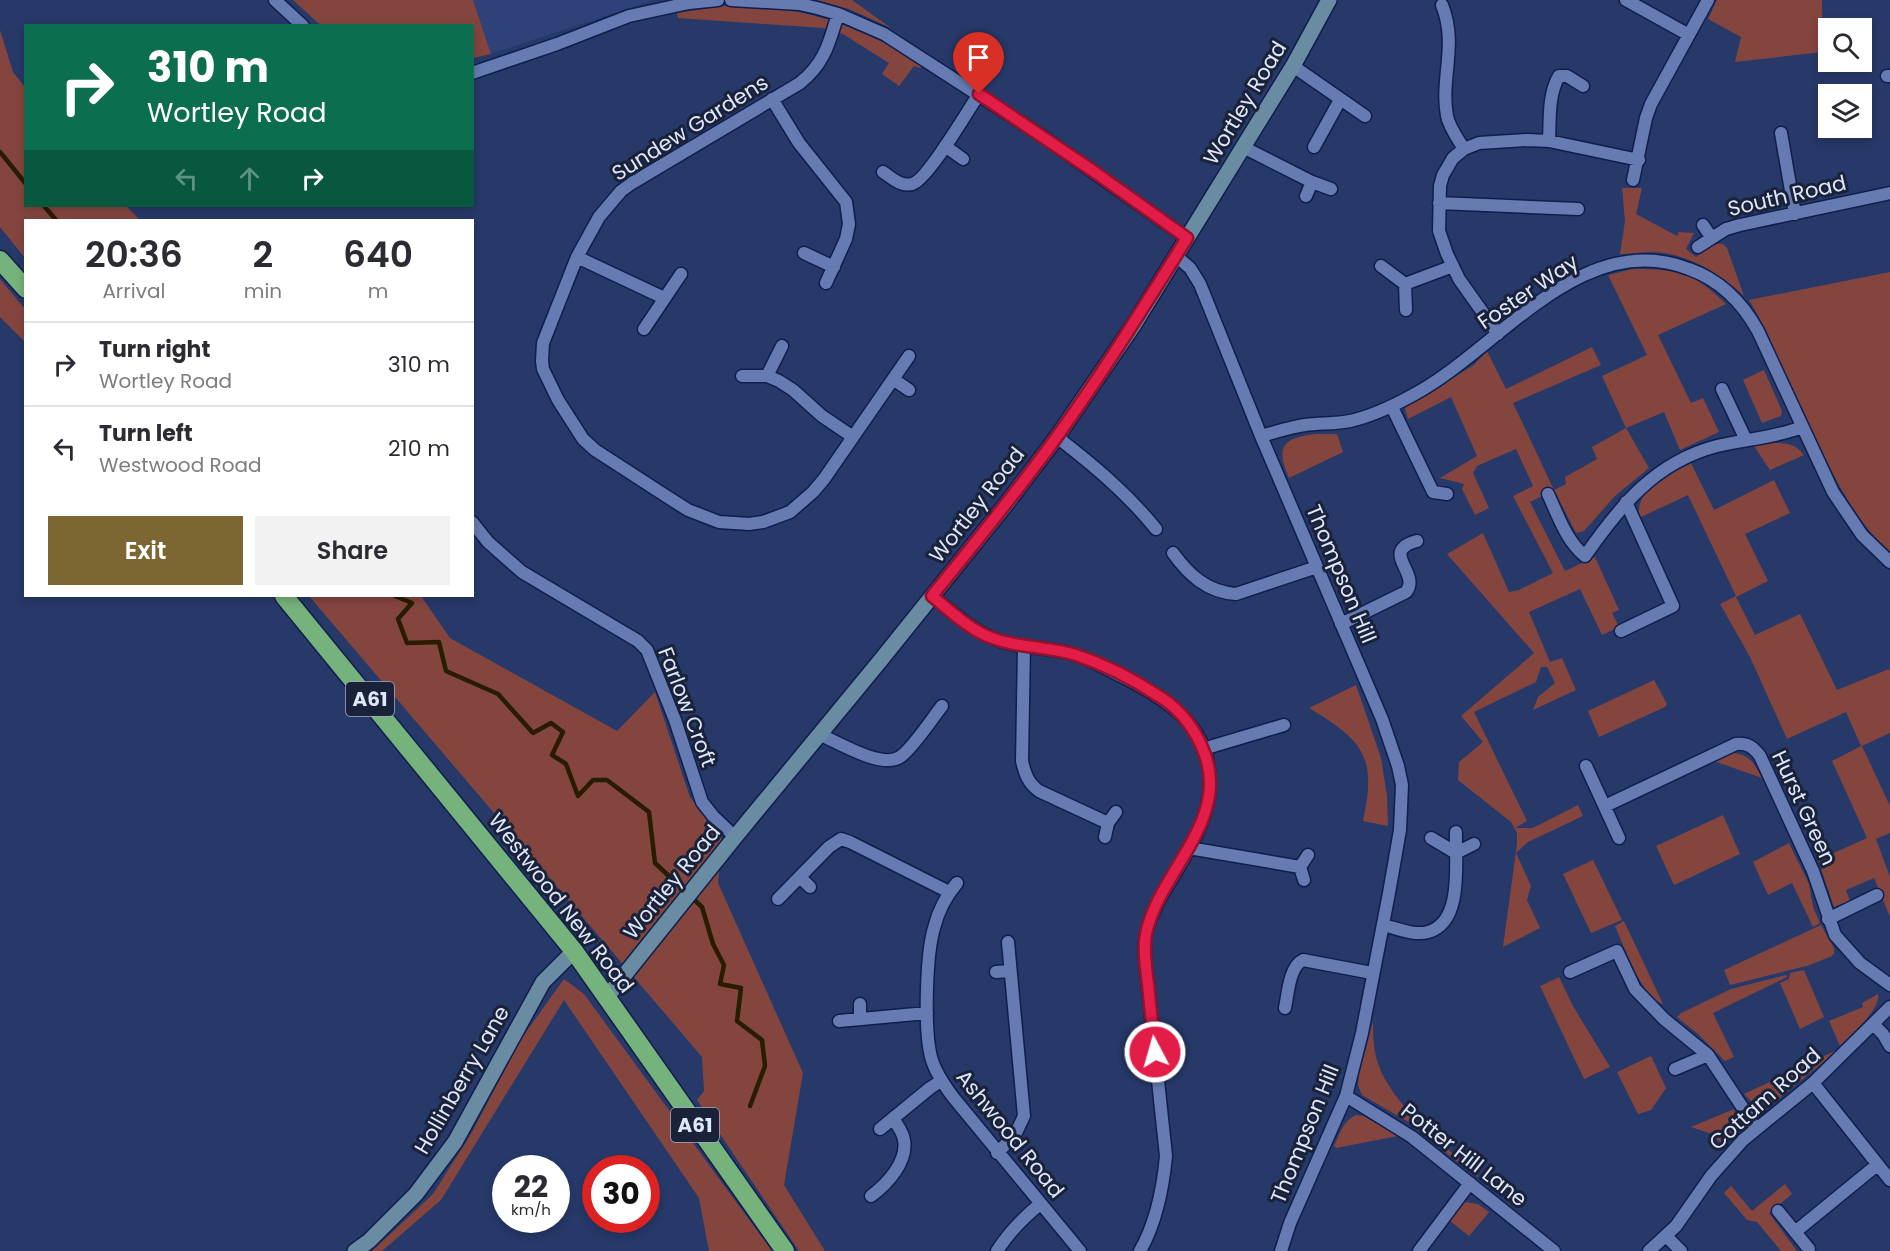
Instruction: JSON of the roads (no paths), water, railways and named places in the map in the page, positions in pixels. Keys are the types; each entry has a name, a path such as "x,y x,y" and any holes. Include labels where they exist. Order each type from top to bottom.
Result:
{"highway":[{"path":"0,261 24,287"},
{"name":"Westwood New Road","path":"285,597 574,951 784,1251"}],"street":[{"path":"275,0 301,24"},
{"path":"474,72 629,16 689,3 718,0"},
{"path":"731,0 799,4 838,14 893,39 1051,142 1187,238"},
{"name":"Wortley Road","path":"606,998 707,871 821,735 1057,437 1133,326 1293,66 1329,0"},
{"path":"1626,0 1689,35"},
{"path":"1633,180 1651,104 1708,0"},
{"path":"1442,5 1447,19 1449,39 1447,119 1464,149"},
{"name":"Sundew Gardens","path":"838,14 821,63 813,73 629,185 612,201 599,217 577,257 543,343 541,353 543,369 558,400 584,439 595,450 681,505 705,517 733,524 777,519 801,504 824,479 909,356"},
{"path":"1293,66 1365,117"},
{"path":"1549,141 1555,82 1559,76 1567,76 1583,86"},
{"path":"883,172 904,184 917,183 924,177 979,94"},
{"path":"772,99 800,143 846,202 849,224 846,239 826,283"},
{"path":"1314,147 1340,100"},
{"path":"1780,133 1795,214"},
{"path":"1498,334 1477,306 1453,266 1440,231 1438,203 1443,175 1453,158 1464,149 1479,143 1549,141 1639,160"},
{"path":"945,146 963,159"},
{"path":"1244,147 1312,182 1331,189"},
{"path":"1306,196 1312,182"},
{"name":"South Road","path":"1698,247 1726,229 1740,225 1890,193"},
{"path":"1438,203 1578,209"},
{"path":"1703,225 1711,237"},
{"path":"804,253 834,267"},
{"name":"Thompson Hill","path":"1176,256 1190,268 1200,284 1261,436 1382,719 1402,785 1400,830 1383,925 1362,1033 1346,1096 1290,1223 1281,1251"},
{"path":"577,257 664,298"},
{"name":"Foster Way","path":"1261,436 1301,425 1349,422 1392,406 1416,394 1541,302 1591,271 1626,261 1655,260 1676,264 1712,280 1726,290 1744,309 1758,331 1833,492 1868,542 1890,562"},
{"path":"1381,266 1405,284"},
{"path":"1405,284 1453,266"},
{"path":"644,329 681,274"},
{"path":"1405,284 1406,310"},
{"path":"767,376 782,346"},
{"path":"742,376 767,376 793,390 822,416 853,438"},
{"path":"893,379 909,390"},
{"path":"1722,389 1746,440"},
{"path":"1392,406 1433,492 1447,494"},
{"path":"1548,494 1567,535 1585,556 1626,502 1653,477 1688,456 1704,449 1783,434 1802,427"},
{"path":"1057,437 1104,474 1156,529"},
{"path":"1621,631 1672,606 1626,502"},
{"name":"Farlow Croft","path":"474,524 488,542 522,572 638,641 647,650 675,720 702,802 735,837"},
{"path":"1341,624 1410,588 1410,579 1400,552 1403,547 1417,541"},
{"path":"1173,553 1197,580 1223,593 1244,592 1317,567"},
{"path":"932,596 984,635 1002,642 1075,655 1096,663 1158,695 1183,715 1193,728 1203,749 1208,765 1209,793 1203,819 1152,915 1146,936 1145,958 1166,1156 1163,1186 1140,1251"},
{"path":"1024,646 1023,761 1025,774 1030,784 1039,791 1108,823"},
{"path":"821,735 870,757 892,761 909,748 942,706"},
{"path":"1203,749 1284,725"},
{"name":"Hurst Green","path":"1605,806 1736,744 1745,743 1753,747 1760,756 1813,871 1834,935 1860,963 1890,985"},
{"path":"1586,766 1619,838"},
{"path":"1105,837 1108,823 1116,812"},
{"path":"1383,925 1414,932 1427,932 1439,927 1448,917 1455,891 1456,832"},
{"path":"1431,838 1456,853"},
{"name":"Ashwood Road","path":"778,899 829,847 841,839 953,888 939,913 930,947 928,1045 935,1069 941,1081 997,1153 1080,1251"},
{"path":"1456,853 1474,844"},
{"path":"1189,848 1300,867"},
{"path":"1300,867 1308,855"},
{"path":"1300,867 1304,880"},
{"path":"800,877 810,887"},
{"path":"1828,919 1876,896"},
{"path":"997,1153 1015,1136 1024,1116 1008,942"},
{"name":"Hollinberry Lane","path":"355,1251 369,1241 416,1194 454,1142 543,982 574,951"},
{"path":"1570,972 1617,951 1635,990 1708,1055 1756,1128"},
{"path":"1285,1008 1294,969 1303,960 1372,974"},
{"path":"996,972 1010,971"},
{"path":"860,1004 860,1019"},
{"name":"Cottam Road","path":"1649,1251 1682,1218 1713,1173 1756,1128 1813,1083 1890,1007"},
{"path":"838,1021 927,1012"},
{"path":"1873,1024 1890,1046"},
{"path":"1675,1069 1708,1055"},
{"path":"880,1129 941,1081"},
{"path":"1813,1083 1890,1180"},
{"name":"Potter Hill Lane","path":"1346,1096 1412,1137 1554,1251"},
{"path":"871,1196 889,1181 899,1164 903,1150 904,1140 893,1118"},
{"path":"1795,1232 1877,1165"},
{"path":"1419,1251 1470,1183"},
{"path":"997,1251 1021,1220 1040,1204"},
{"path":"1778,1210 1809,1249"},
{"path":"1666,1236 1681,1251"}],"waterway":[{"path":"0,152 24,182"},
{"path":"45,207 55,219"},
{"path":"397,597 412,603 398,619 407,643 439,642 446,671 498,694 533,733 551,723 563,732 552,755 566,764 578,796 593,780 607,780 649,812 655,863 702,907 713,944 724,965 720,984 741,988 737,1021 762,1040 765,1066 750,1106"}]}
